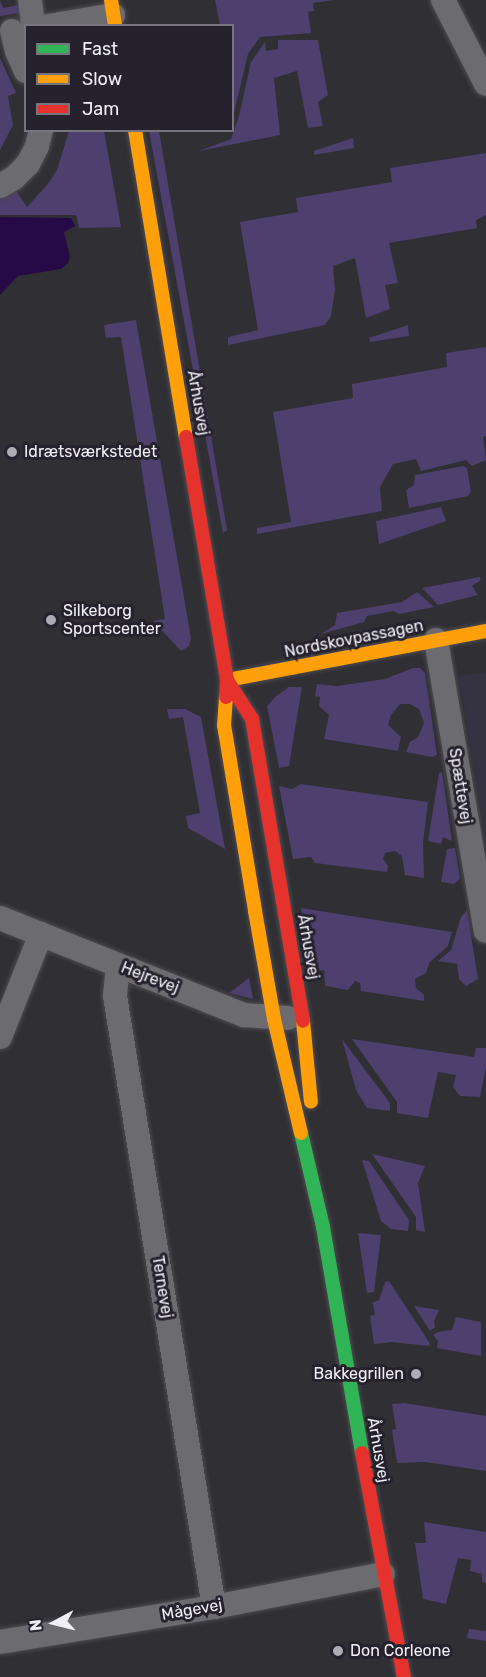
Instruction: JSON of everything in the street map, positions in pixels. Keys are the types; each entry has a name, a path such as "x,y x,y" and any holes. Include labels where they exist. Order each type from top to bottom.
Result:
{"street":[{"path":"24,67 17,51 18,29 30,0"},
{"path":"443,0 486,84"},
{"path":"59,24 113,14"},
{"path":"0,186 14,178 28,164 37,146 40,132"},
{"name":"Århusvej","path":"135,132 227,680 224,725 274,1019 323,1227 383,1574 404,1677"},
{"name":"Nordskovpassagen","path":"227,680 486,631"},
{"name":"Spættevej","path":"436,640 486,931"},
{"name":"Århusvej","path":"227,680 252,719 303,1017 323,1227"},
{"name":"Hejrevej","path":"0,918 244,1015 274,1019 303,1017"},
{"path":"0,1037 41,934"},
{"name":"Ternevej","path":"118,966 115,996 214,1607"},
{"name":"Mågevej","path":"0,1642 214,1607 383,1574"}],"shaded area":[{"path":"0,0 3,8 19,5 20,13 0,16"},
{"path":"215,0 334,0 313,3 314,11 308,12 311,33 260,37 248,54 234,113 234,24 220,24"},
{"path":"278,40 318,40 328,95 318,102 323,126 308,128 297,71 274,78 280,135 199,151 231,139 239,116 251,62 265,42 266,51 278,49"},
{"path":"0,58 16,93 8,96 13,125 0,150"},
{"path":"69,132 104,132 121,227 79,228 76,215 0,215 0,195 15,189 27,207 57,170"},
{"path":"149,132 159,132 227,530 223,533"},
{"path":"353,138 354,148 314,155 314,151"},
{"path":"486,153 486,215 476,220 477,228 389,243 398,283 385,285 390,309 366,318 355,258 333,266 335,290 331,316 325,325 228,345 228,337 258,330 240,222 298,212 296,198 392,182 390,168"},
{"path":"0,217 71,218 75,226 64,232 70,257 68,263 61,269 18,276 0,295"},
{"path":"136,320 191,638 189,646 181,651 153,621 165,619 121,337 106,338 104,325"},
{"path":"408,325 409,336 370,342 369,338"},
{"path":"486,347 486,436 483,437 486,460 472,466 466,460 421,471 416,459 393,464 380,487 382,511 257,534 257,528 291,522 273,412 353,398 352,384 447,367 446,353"},
{"path":"463,466 467,468 471,492 468,496 409,508 406,490 414,485 415,475"},
{"path":"441,507 446,521 379,544 376,521"},
{"path":"480,577 481,580 472,586 478,595 438,605 422,588"},
{"path":"417,592 434,607 399,614 393,611 367,616 364,622 321,634 335,625 337,613 402,602"},
{"path":"413,668 420,668 425,673 437,755 432,757 406,752 410,742 418,737 424,723 419,709 410,704 400,704 391,715 388,725 401,737 398,751 324,739 329,715 319,706 320,697 315,696 317,684 337,686 385,679"},
{"path":"486,672 486,840 459,676"},
{"path":"289,687 302,687 289,766 279,768 267,706"},
{"path":"167,709 185,709 201,717 225,849 188,828 186,816 200,813 183,717 169,719"},
{"path":"442,772 452,841 443,837 441,844 428,841 439,773"},
{"path":"301,784 428,802 423,843 424,878 405,875 402,856 395,851 385,853 383,859 388,866 387,872 315,863 311,857 293,859 279,786 292,789"},
{"path":"455,848 460,879 454,884 441,882 447,849"},
{"path":"301,908 452,932 448,946 430,962 426,973 415,979 416,988 424,995 424,1001 361,991 360,983 355,981 348,990 325,986 324,970 313,972"},
{"path":"467,910 478,979 466,986 459,979 457,964 438,961 451,950 461,917"},
{"path":"249,978 253,999 229,993"},
{"path":"342,1039 390,1103 390,1111 367,1108 356,1090"},
{"path":"352,1039 474,1057 476,1048 486,1048 486,1067 480,1097 460,1096 453,1087 456,1075 438,1072 428,1118 397,1113 397,1102"},
{"path":"372,1154 425,1166 418,1183 425,1232 416,1230 416,1217"},
{"path":"362,1160 369,1161 409,1220 408,1231 391,1229 381,1221"},
{"path":"358,1233 381,1235 374,1292 367,1293"},
{"path":"389,1281 430,1346 391,1342 374,1344 370,1316 375,1315 373,1303 369,1304 379,1300 385,1282"},
{"path":"414,1306 439,1310 434,1321 435,1327 430,1331"},
{"path":"456,1317 481,1322 481,1356 437,1348 438,1341 433,1335 452,1330"},
{"path":"404,1403 486,1416 486,1471 426,1462 397,1463 392,1430 396,1429 392,1404"},
{"path":"424,1522 486,1532 486,1583 482,1582 482,1574 470,1571 471,1560 458,1558 446,1604 423,1599 415,1543 426,1543"},
{"path":"469,1629 486,1631 486,1641 467,1638"}],"traffic: fast":[{"path":"301,1133 323,1227 362,1453"}],"traffic: slow":[{"path":"111,0 115,24"},
{"path":"135,132 186,437"},
{"path":"227,680 486,631"},
{"path":"226,697 224,725 255,911 274,1019 301,1133"},
{"path":"303,1021 311,1102"}],"traffic: jam":[{"path":"186,437 227,680 226,697"},
{"path":"227,680 252,719 303,1021"},
{"path":"362,1453 404,1677"}],"place":[{"name":"Idrætsværkstedet","path":"12,452"},
{"name":"Silkeborg Sportscenter","path":"51,620"},
{"name":"Bakkegrillen","path":"416,1374"},
{"name":"Don Corleone","path":"338,1651"}]}
